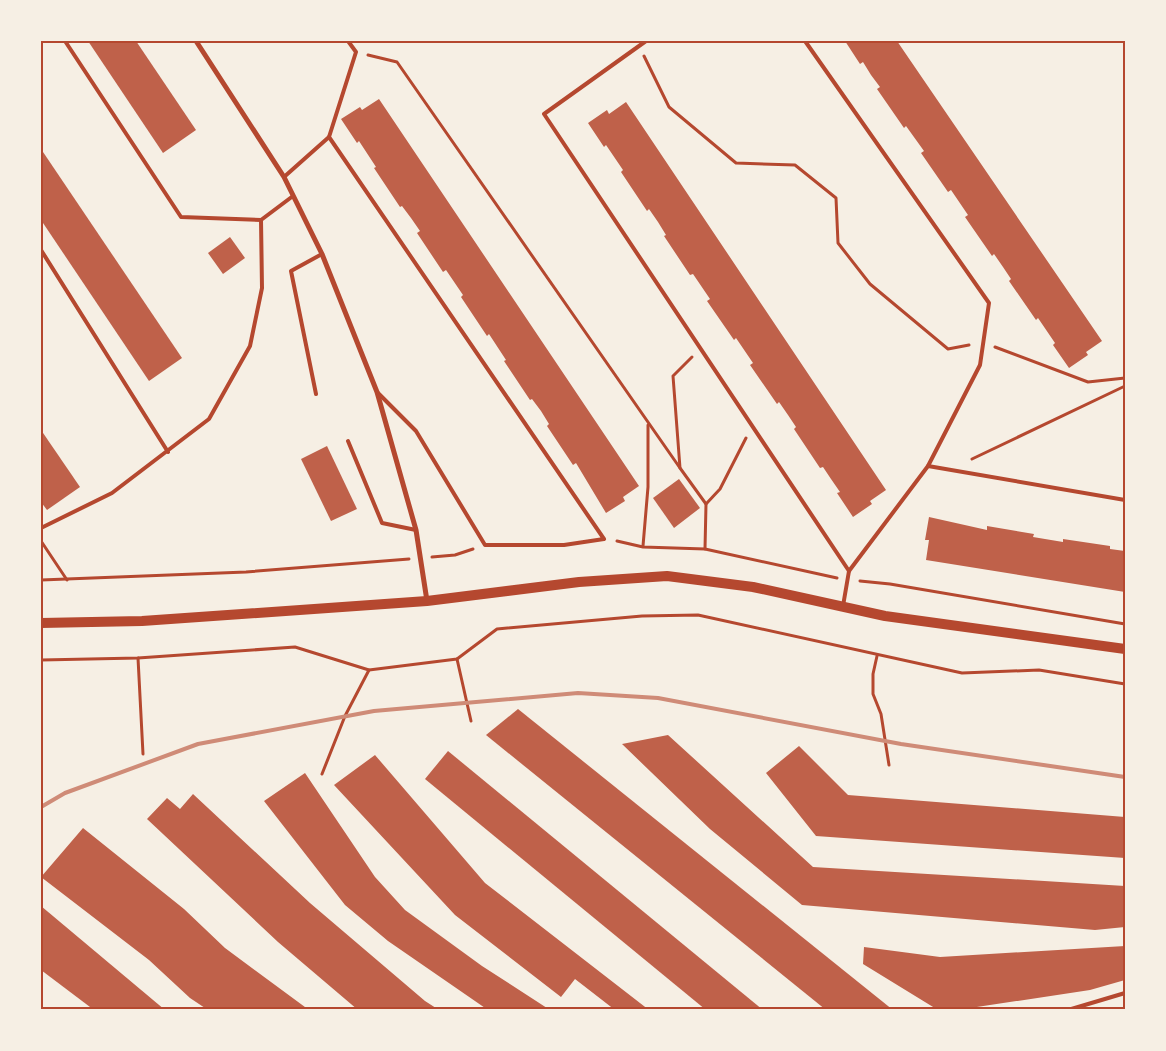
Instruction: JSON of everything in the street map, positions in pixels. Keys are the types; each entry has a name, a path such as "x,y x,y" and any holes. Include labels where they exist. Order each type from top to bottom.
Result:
{"main road":[{"path":"41,623 142,621 427,601 579,582 667,576 753,587 885,616 1125,650"}],"street":[{"path":"196,41 284,177 322,254 377,392 416,530 422,558 427,601"}],"lane":[{"path":"65,41 181,218 262,220 293,196"},
{"path":"284,177 329,137 356,52 348,41"},
{"path":"646,41 544,114 849,571"},
{"path":"805,41 989,303 980,366 928,466 849,571 843,607"},
{"path":"329,137 604,539 564,545 485,546 416,431 377,392"},
{"path":"41,528 112,493 209,419 250,346 262,288 262,220"},
{"path":"41,250 168,452"},
{"path":"316,394 291,271 322,254"},
{"path":"348,441 382,523 416,530"},
{"path":"928,466 1125,500"},
{"path":"1068,1010 1125,993"}],"path":[{"path":"639,46 669,107 736,163 795,165 836,198 838,243 870,284 948,349 984,342 1088,382 1125,378"},
{"path":"356,52 397,62 648,425 706,504 705,549"},
{"path":"680,468 673,376 700,348"},
{"path":"951,470 1125,386"},
{"path":"643,546 648,487 648,425"},
{"path":"706,504 720,488 753,427"},
{"path":"604,539 643,546 705,549 848,580 890,584 1125,624"},
{"path":"41,541 67,581"},
{"path":"41,580 67,581 246,572 455,555 485,546"},
{"path":"41,660 138,658 294,647 370,670 457,659 497,629 642,616 698,615 962,674 1039,670 1125,684"},
{"path":"877,656 873,674 873,694 881,714 889,765"},
{"path":"138,658 143,754"},
{"path":"457,659 471,721"},
{"path":"322,774 345,716 370,670"}],"building":[{"path":"88,41 136,41 196,130 163,153"},
{"path":"845,41 897,41 1102,341 1086,352 1088,355 1069,368 1038,318 1036,320 1009,281 1011,279 1003,267 994,254 992,256 965,217 968,215 951,190 948,192 921,153 924,151 906,126 904,128 877,89 880,87 863,62 860,64"},
{"path":"379,99 639,486 623,497 625,501 606,513 576,463 573,465 547,426 549,424 541,411 532,399 530,400 504,361 506,360 489,334 487,336 461,297 463,295 446,270 443,272 417,233 420,231 402,206 400,207 374,168 376,167 359,141 357,143 341,119 360,107 362,110"},
{"path":"626,102 886,490 870,501 872,504 853,517 837,493 840,492 823,467 820,468 794,429 796,427 788,415 779,402 777,404 750,365 753,363 736,338 734,340 707,301 710,299 693,274 690,275 664,236 666,235 658,222 649,209 647,211 621,172 623,170 606,145 604,147 588,123 607,110 609,114"},
{"path":"41,149 182,358 149,381 41,220"},
{"path":"230,237 245,258 223,274 208,253"},
{"path":"41,430 80,487 47,510 41,502"},
{"path":"327,446 357,509 331,521 301,459"},
{"path":"679,479 700,508 674,528 653,498"},
{"path":"929,517 987,530 987,526 1034,534 1033,537 1110,546 1110,549 1125,551 1125,592 926,560 929,540 925,540"},
{"path":"518,709 893,1010 826,1010 486,735"},
{"path":"668,735 813,867 1125,886 1125,927 1095,930 802,905 710,829 622,744"},
{"path":"799,746 848,795 1125,817 1125,858 816,836 766,773"},
{"path":"448,751 763,1010 706,1010 425,779"},
{"path":"375,755 485,883 649,1010 615,1010 575,979 561,997 455,915 334,785"},
{"path":"305,773 375,877 405,910 482,966 550,1010 488,1010 388,941 345,905 264,801"},
{"path":"193,794 310,903 425,1001 439,1010 358,1010 278,942 147,819 167,798 180,809"},
{"path":"83,828 184,909 225,948 309,1010 208,1010 190,998 149,960 41,877"},
{"path":"41,906 165,1010 94,1010 41,970"},
{"path":"1125,946 1125,980 1090,990 957,1010 938,1010 863,964 864,947 940,957"}],"railway":[{"path":"41,807 65,793 198,744 374,711 578,693 658,698 901,744 1125,777"}]}
